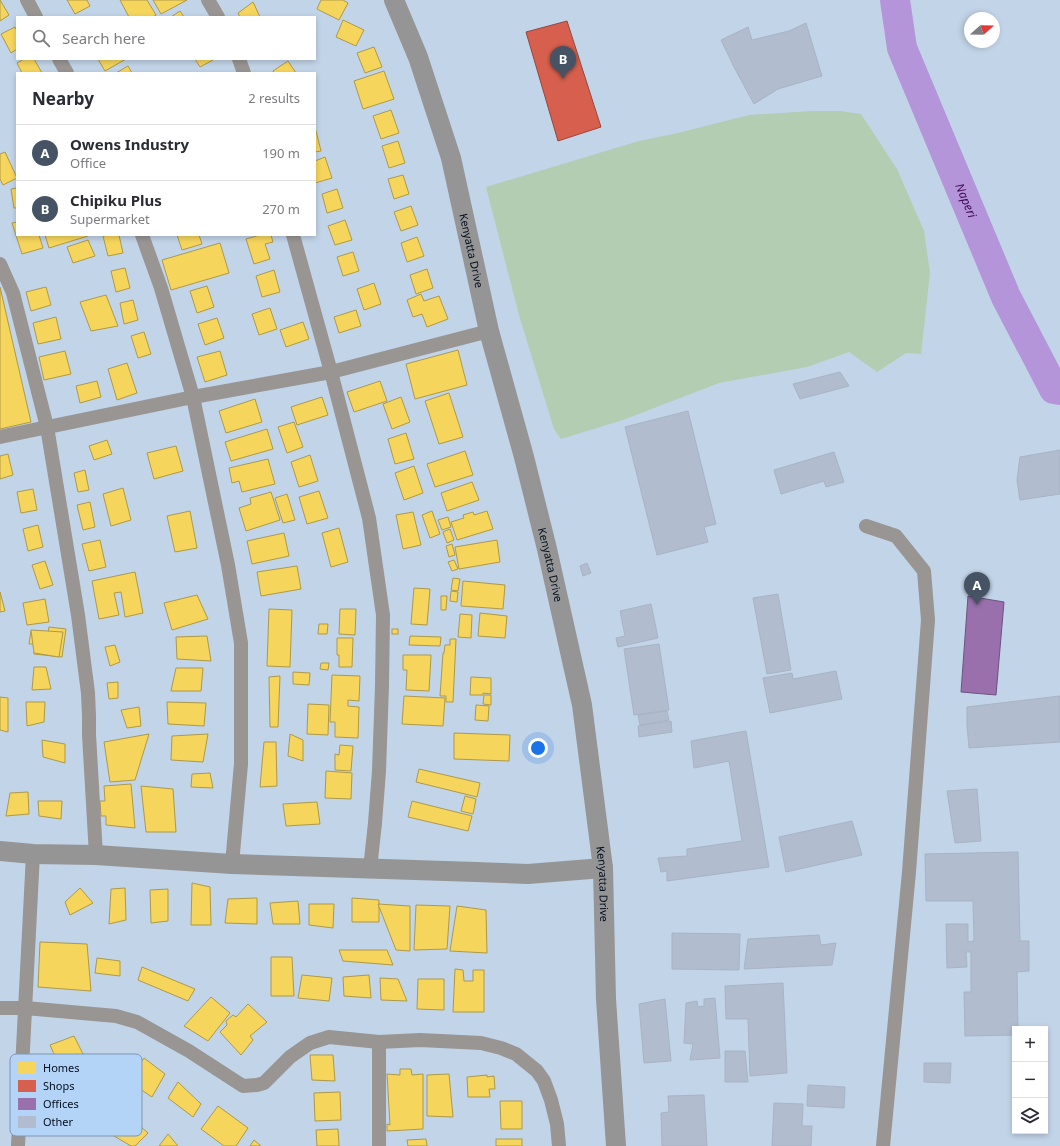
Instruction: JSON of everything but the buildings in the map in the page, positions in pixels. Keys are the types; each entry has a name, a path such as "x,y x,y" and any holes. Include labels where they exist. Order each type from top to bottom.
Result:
{"main road":[{"name":"Kenyatta Drive","path":"394,0 418,57 451,158 489,331 524,457 547,549 582,705 603,868 606,999 616,1146"},
{"path":"0,851 34,854 96,855 232,864 528,874 603,868"}],"street":[{"path":"27,0 35,16"},
{"path":"208,0 217,16"},
{"path":"60,60 66,72"},
{"path":"239,60 244,72"},
{"path":"142,236 161,288 193,397 228,565 240,642 241,764 232,864"},
{"path":"293,236 369,518 383,615 379,771 376,823 370,869"},
{"path":"0,264 12,293 47,427 78,615 88,693 88,735 96,855"},
{"path":"0,437 193,397 331,372 489,331"},
{"path":"866,526 896,536 924,571 928,620 910,866 883,1146"},
{"path":"23,1054 34,854"},
{"path":"0,1008 25,1008 127,1018 189,1052 243,1086 264,1083 290,1057 310,1043 329,1037 379,1042 420,1040 481,1043 501,1048 516,1054 537,1072 544,1081 551,1100 557,1124 559,1146"},
{"path":"379,1042 379,1146"},
{"path":"18,1146 19,1136"}],"green space":[{"path":"812,111 840,111 861,114 897,169 924,231 930,273 921,354 906,353 877,372 849,352 807,367 719,383 623,420 561,439 554,429 519,315 486,187 639,141 749,115"}],"waterway":[{"name":"Naperi","path":"895,0 902,48 1006,297 1054,389 1060,390"}],"place":[{"name":"Chipiku Plus","path":"563,79"},
{"name":"Owens Industry","path":"977,605"}]}
